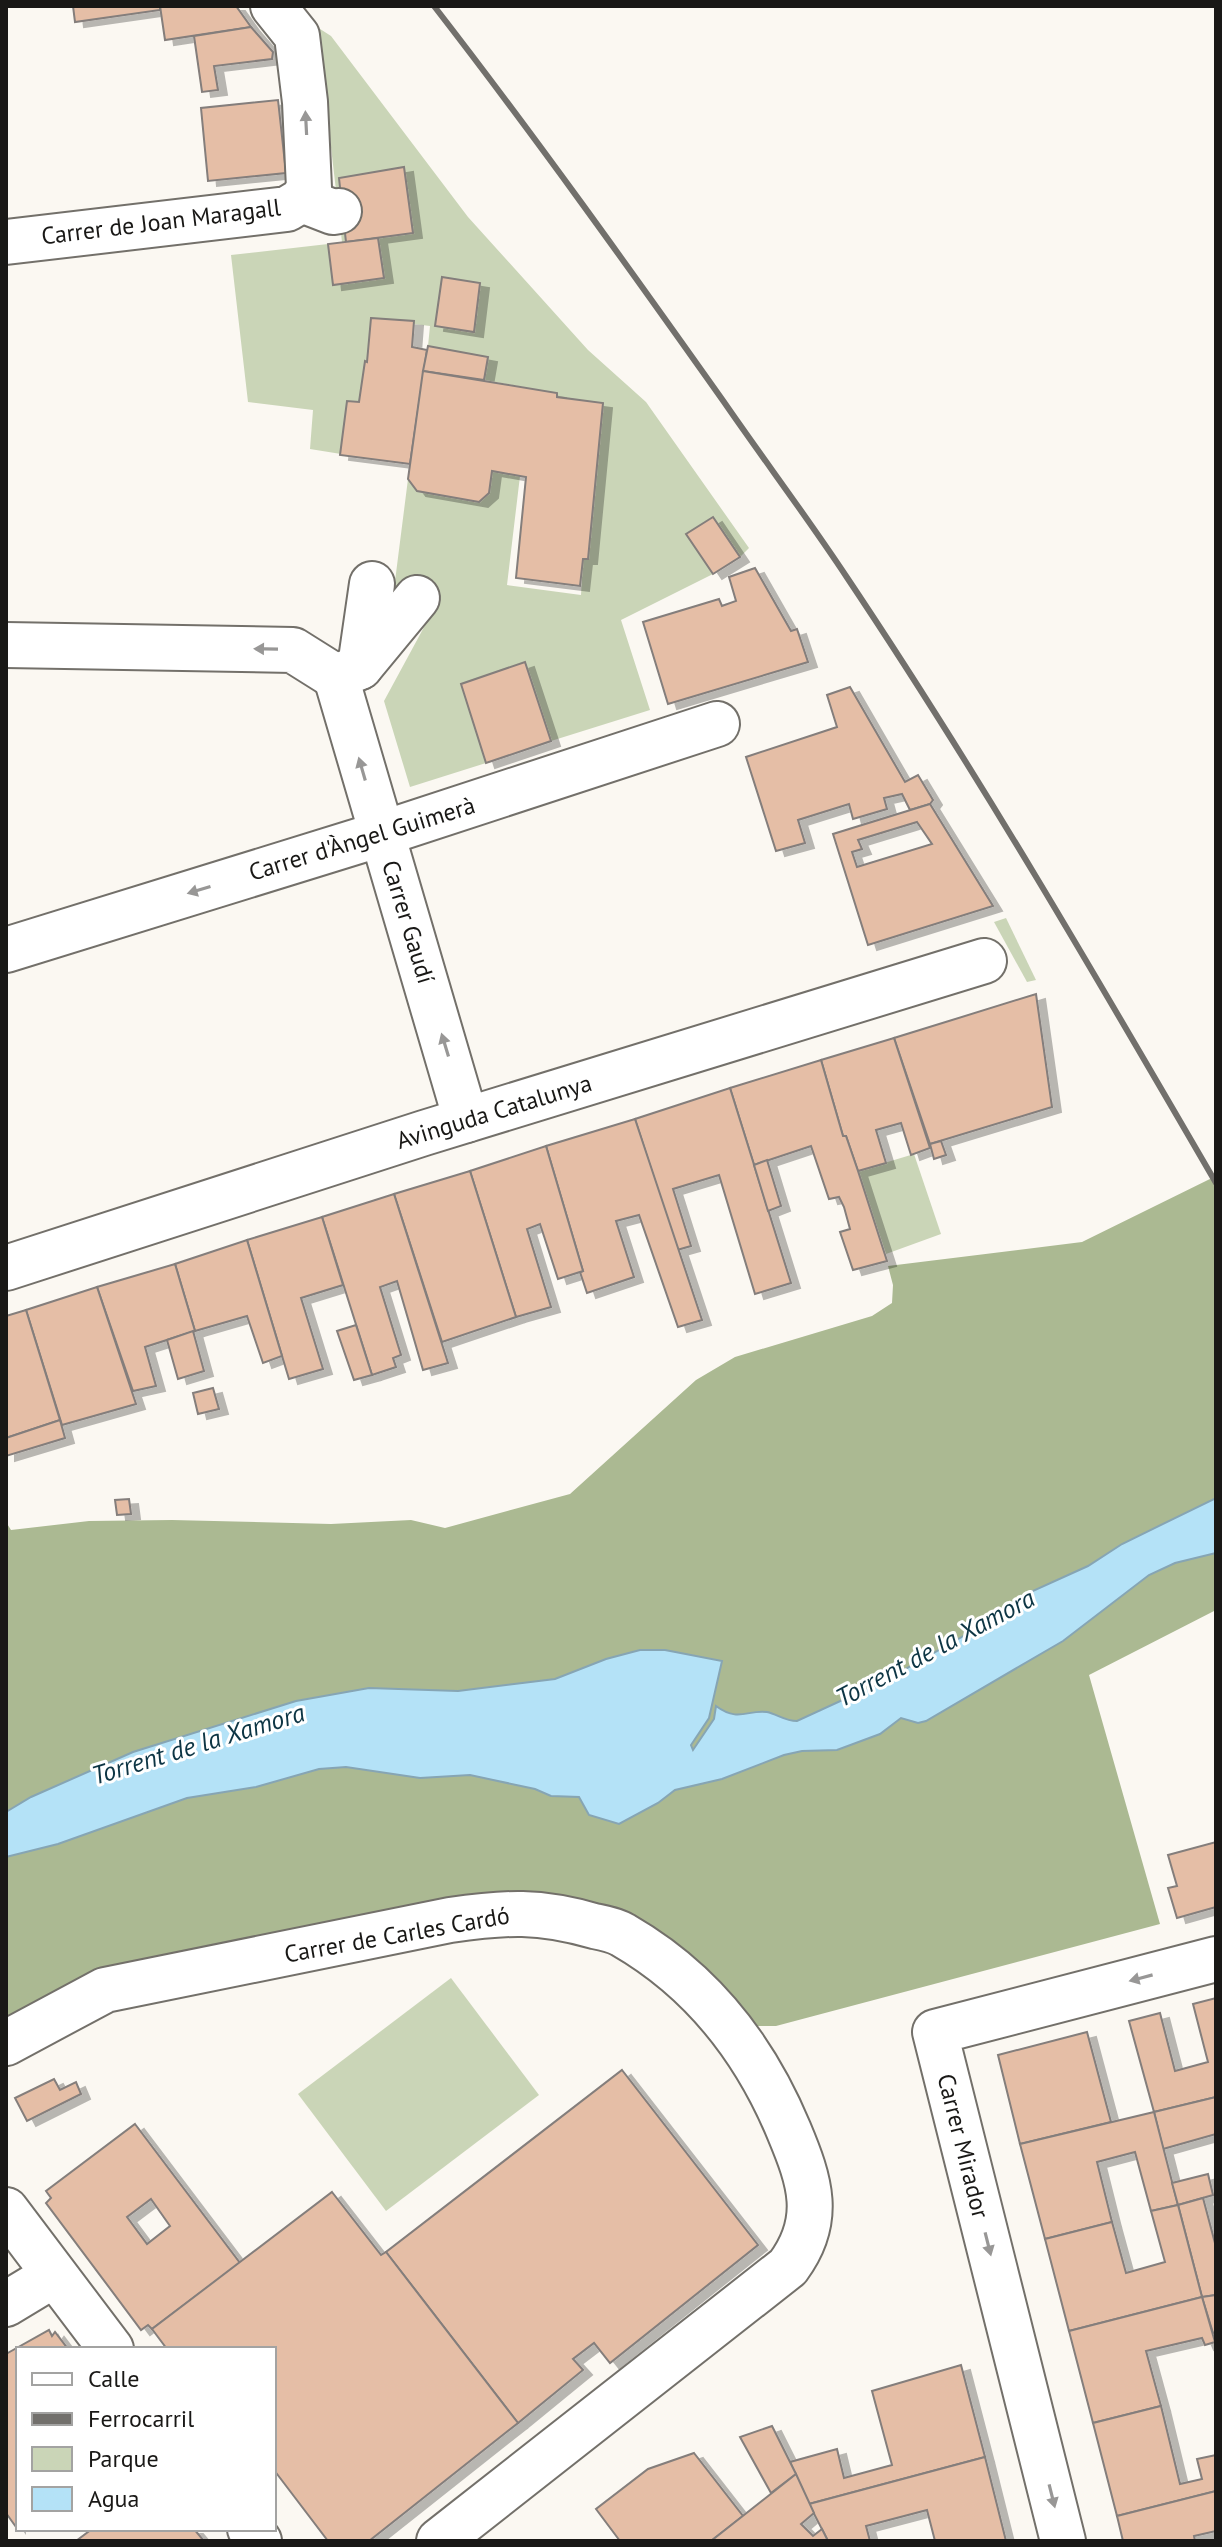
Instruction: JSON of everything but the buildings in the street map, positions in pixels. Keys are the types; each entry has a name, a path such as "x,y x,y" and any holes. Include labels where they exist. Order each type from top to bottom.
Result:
{"street":[{"name":"Carrer de Joan Maragall","path":"6,242 321,205 309,188 305,102 297,36 273,6"},
{"path":"348,672 372,584"},
{"path":"348,672 417,598"},
{"path":"6,645 293,650 348,672"},
{"name":"Carrer Gaudí","path":"348,672 381,834 466,1120"},
{"name":"Carrer d'Àngel Guimerà","path":"6,950 381,834 717,724"},
{"name":"Avinguda Catalunya","path":"6,1268 466,1120 984,961"},
{"name":"Carrer de Carles Cardó","path":"6,2043 105,1990 450,1920 504,1912 560,1916 621,1934 694,1987 741,2039 772,2090 803,2167 810,2195 810,2223 801,2250 788,2267 439,2541"},
{"name":"Carrer Mirador","path":"1063,2541 935,2032 1216,1959"},
{"path":"6,2210 109,2347"},
{"path":"6,2304 54,2275"}],"green space":[{"path":"317,27 331,36 468,217 588,350 646,402 749,548 740,557 712,517 687,534 713,574 621,620 650,710 551,741 524,662 461,684 486,763 410,787 384,701 436,605 394,589 408,479 417,491 479,502 489,493 492,471 520,476 507,585 581,595 583,559 588,559 603,403 557,397 557,393 484,380 488,357 428,346 430,326 414,324 414,321 371,318 359,402 347,402 341,454 310,449 313,410 248,402 231,255 328,244 333,285 384,278 378,238 342,242"},
{"path":"1006,918 1036,980 1027,982 994,922"},
{"path":"914,1154 941,1234 886,1254 858,1171"},
{"path":"1216,1176 1216,1610 1089,1675 1160,1924 776,2026 741,2026 605,1910 6,2027 6,1522 11,1530 89,1521 172,1520 331,1524 411,1520 445,1528 570,1494 696,1380 735,1357 872,1316 892,1303 893,1285 888,1266 1082,1242"},
{"path":"451,1978 539,2095 386,2211 298,2094"}],"water":[{"name":"Torrent de la Xamora","path":"1216,1498 1216,1553 1175,1563 1149,1575 1063,1641 926,1721 918,1723 901,1718 880,1734 837,1750 784,1755 722,1779 675,1790 619,1824 589,1815 579,1797 551,1796 535,1789 470,1775 420,1778 346,1767 319,1769 256,1787 187,1798 58,1844 6,1857 6,1812 31,1797 133,1752 296,1701 369,1688 458,1691 555,1679 606,1659 640,1650 665,1650 722,1661 709,1718 691,1745 693,1750 714,1719 716,1706 731,1714 767,1712 797,1721 886,1680 981,1626 1026,1594 1088,1566 1122,1544"}],"railway":[{"path":"434,6 617,252 846,576 990,801 1216,1183"}]}
